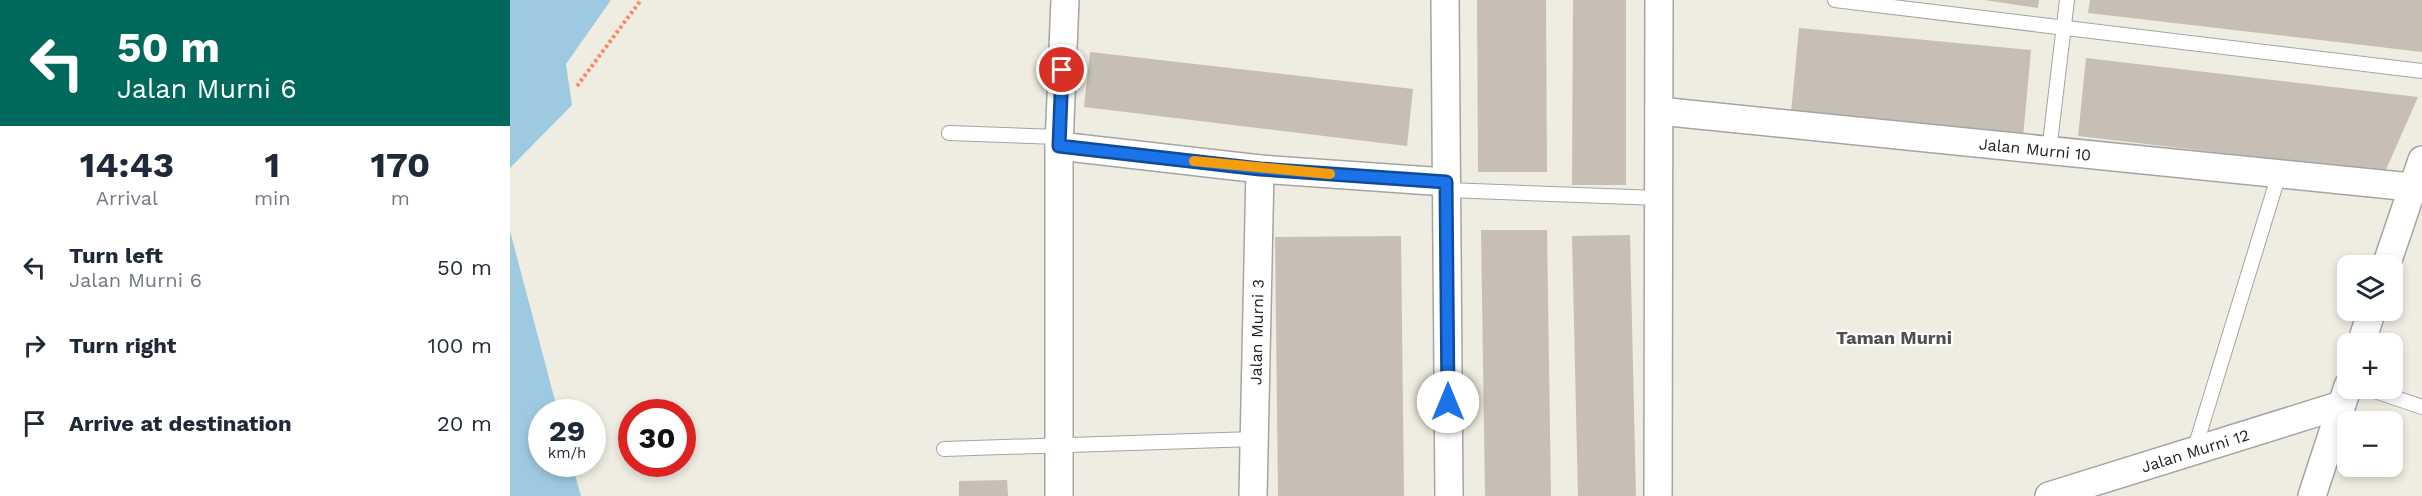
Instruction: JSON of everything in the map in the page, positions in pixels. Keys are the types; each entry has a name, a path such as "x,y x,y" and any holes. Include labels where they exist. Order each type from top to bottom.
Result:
{"street":[{"path":"1059,496 1059,141 1065,0"},
{"path":"1445,0 1449,496"},
{"path":"1658,496 1659,0"},
{"name":"Jalan Murni 10","path":"1659,111 2278,174 2418,176"},
{"path":"1059,141 1260,169 1447,186"},
{"name":"Jalan Murni 3","path":"1253,496 1260,169"},
{"path":"2390,255 2418,176"},
{"name":"Jalan Murni 12","path":"2049,496 2194,451 2337,399"},
{"path":"2312,496 2343,399"}],"lane":[{"path":"1835,0 2422,71"},
{"path":"2049,151 2067,0"},
{"path":"949,133 1059,141"},
{"path":"2194,451 2278,174"},
{"path":"1447,186 1659,198"},
{"path":"2398,399 2422,407"},
{"path":"944,449 1254,439"}],"path":[{"path":"577,86 641,0"}],"water":[{"path":"510,0 611,0 566,64 572,105 510,168"},
{"path":"510,231 555,399 528,399 528,477 576,477 581,496 510,496"}],"building":[{"path":"1477,0 1546,0 1547,172 1478,172"},
{"path":"1573,0 1626,0 1626,185 1572,185"},
{"path":"1984,0 2039,0 2038,8"},
{"path":"2090,0 2422,0 2422,52 2088,13"},
{"path":"1799,28 2031,50 2023,137 1791,113"},
{"path":"1090,52 1413,89 1407,146 1084,107"},
{"path":"2086,58 2418,97 2385,172 2078,136"},
{"path":"1481,230 1547,230 1551,496 1485,496"},
{"path":"1630,235 1636,496 1578,496 1572,236"},
{"path":"1401,236 1404,496 1278,496 1275,237"},
{"path":"1007,480 1008,496 959,496 959,481"}],"slow traffic":[{"path":"1194,161 1330,174"}],"district":[{"name":"Taman Murni","path":"1894,338"}],"route":[{"path":"1062,70 1059,146 1260,169 1446,182 1448,402"}]}
